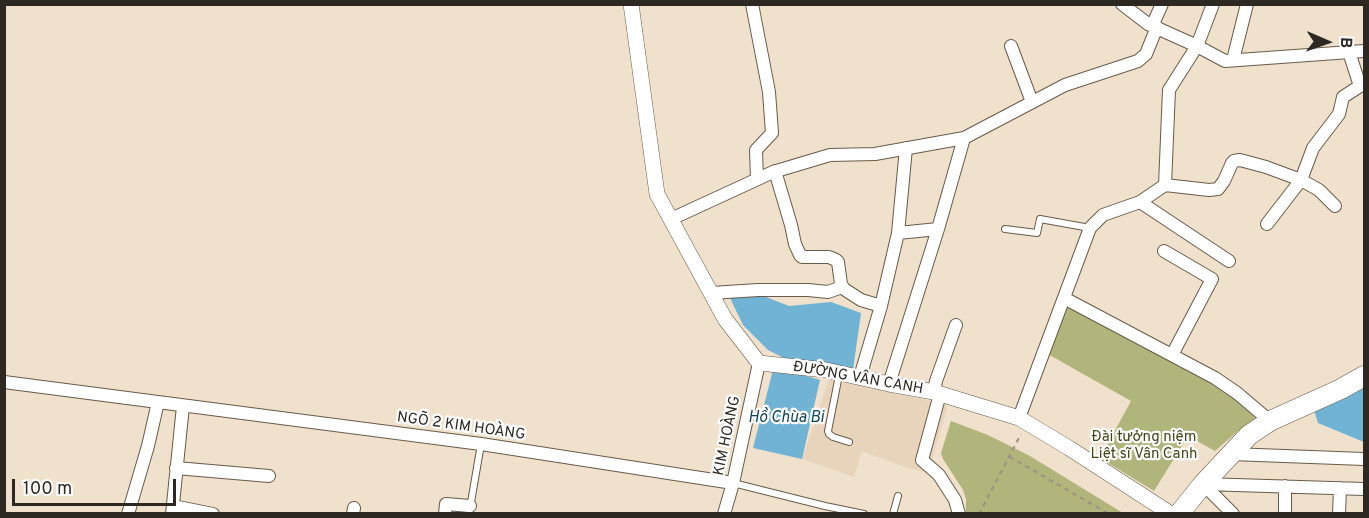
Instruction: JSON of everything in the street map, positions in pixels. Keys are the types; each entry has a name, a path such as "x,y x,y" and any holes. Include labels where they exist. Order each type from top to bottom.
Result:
{"main road":[{"path":"1179,513 1249,435 1270,421 1365,376"}],"street":[{"path":"631,4 657,194 725,319 759,363"},
{"path":"752,4 770,92 772,133 756,150 757,179"},
{"path":"1122,4 1148,24 1224,61 1365,51"},
{"path":"671,219 775,171 830,155 875,154 964,138 1065,85 1138,61 1146,54 1162,4"},
{"path":"1165,185 1169,90 1197,46 1214,4"},
{"path":"1233,60 1247,4"},
{"path":"1011,46 1032,102"},
{"path":"1267,224 1301,180 1313,148 1339,114 1343,98 1360,86 1349,52"},
{"path":"889,384 964,138"},
{"path":"860,377 881,306 898,233 906,148"},
{"path":"1023,421 1090,228 1102,215 1140,202 1165,185 1218,189 1224,182 1232,163 1237,160 1266,167 1301,180 1319,190 1335,206"},
{"path":"775,171 800,255 802,257 829,257 836,260 842,287 861,300 881,306"},
{"path":"1140,202 1228,261"},
{"path":"898,233 938,229"},
{"path":"1164,251 1212,279 1172,355"},
{"path":"711,293 758,290 828,292 842,287"},
{"path":"1064,298 1215,378 1270,421"},
{"path":"956,325 936,381 937,393 922,460 939,475 955,500 959,513"},
{"name":"ĐƯỜNG VÂN CANH","path":"759,363 826,370 937,393 1023,421 1171,513"},
{"name":"KIM HOÀNG","path":"724,513 734,483 759,363"},
{"name":"NGÕ 2 KIM HOÀNG","path":"4,382 481,444 734,483"},
{"path":"128,513 148,446 158,402"},
{"path":"183,406 172,510 213,513"},
{"path":"1231,454 1365,459"},
{"path":"176,468 269,476"},
{"path":"1203,484 1365,489"},
{"path":"1203,484 1233,513"},
{"path":"1285,486 1285,513"},
{"path":"1339,513 1340,488"},
{"path":"445,513 446,504 469,510"}],"lane":[{"path":"1005,229 1037,234 1040,219 1090,228"},
{"path":"839,373 828,431 833,437 849,442"},
{"path":"469,510 481,444"},
{"path":"734,483 825,506 864,513"},
{"path":"893,513 898,496"}],"path":[{"path":"979,513 1010,457 1023,421"},
{"path":"1010,457 1109,513"}],"shaded area":[{"path":"829,379 948,405 928,473 862,451 854,477 802,459"}],"green space":[{"name":"Đài tưởng niệm Liệt sĩ Vân Canh","path":"1066,303 1235,395 1256,419 1215,451 1188,436 1154,491 1100,458 1131,401 1046,353"},
{"path":"951,421 988,435 1030,456 1123,513 966,513 966,499 963,490 941,453"}],"water":[{"path":"761,295 789,306 831,302 861,313 853,370 784,358 768,350 743,325 729,296"},
{"name":"Hồ Chùa Bi","path":"774,366 820,380 802,459 753,448"},
{"path":"1364,384 1364,442 1318,423 1314,410"}]}
